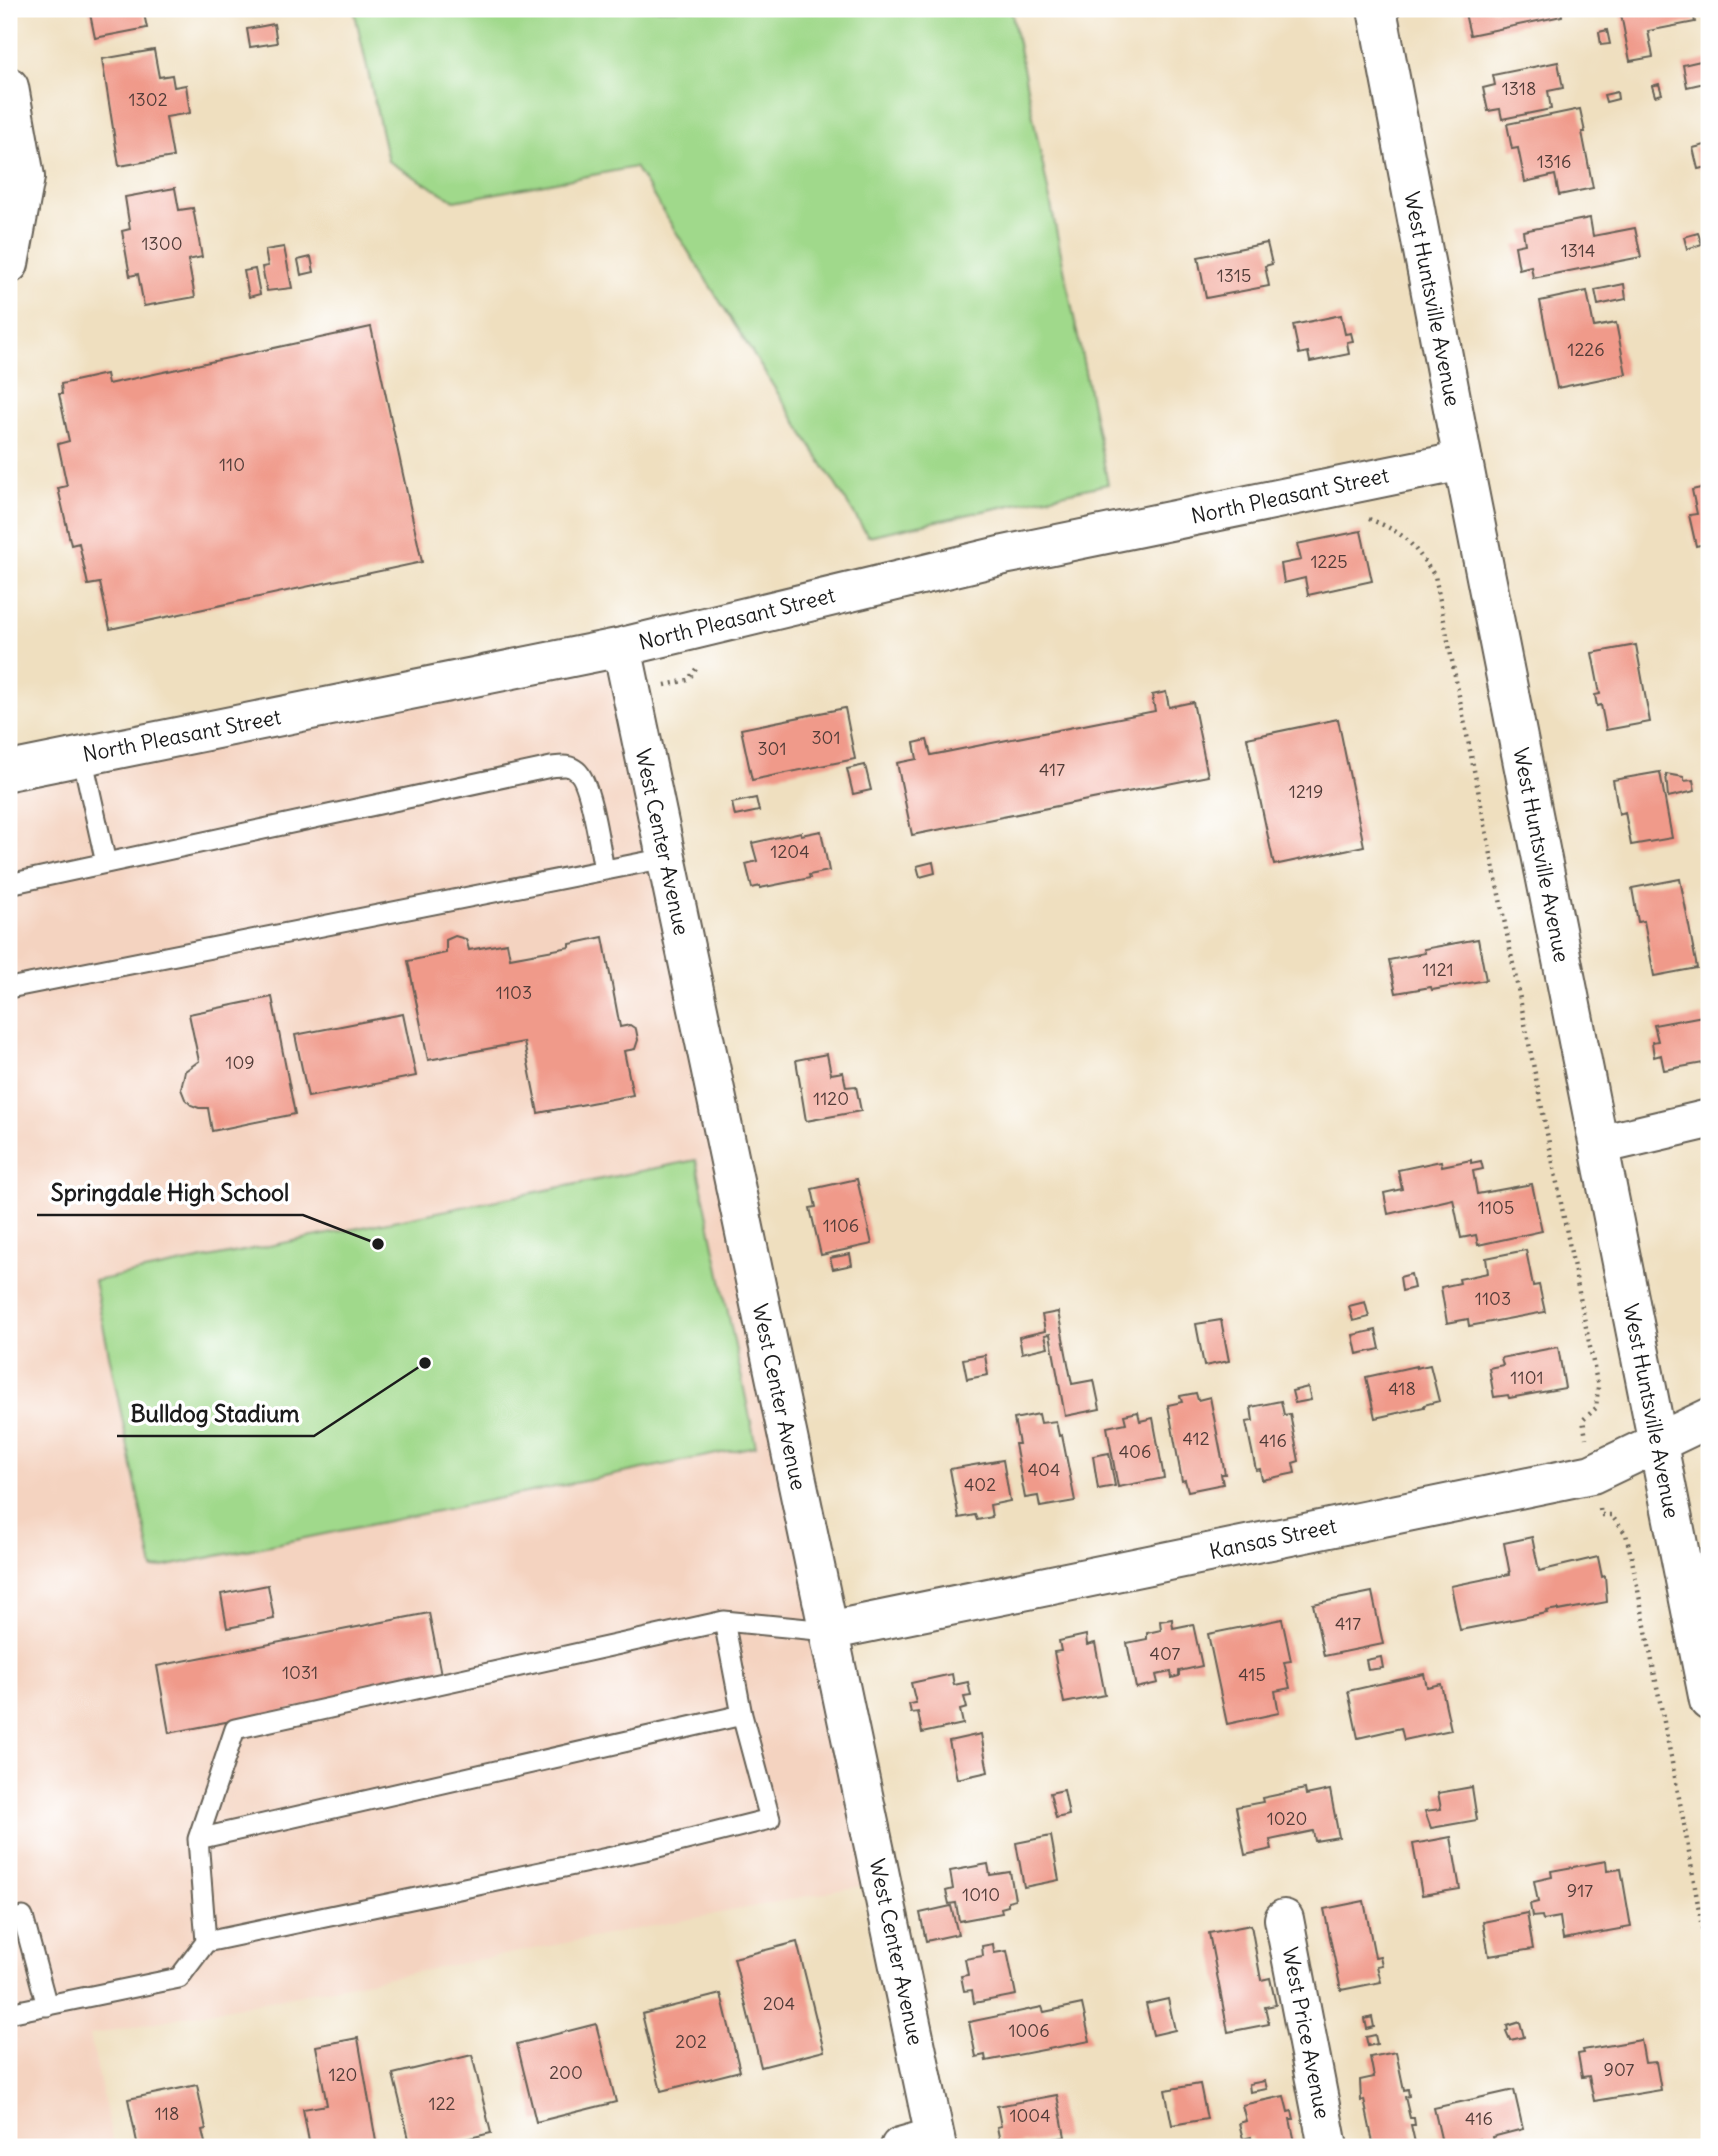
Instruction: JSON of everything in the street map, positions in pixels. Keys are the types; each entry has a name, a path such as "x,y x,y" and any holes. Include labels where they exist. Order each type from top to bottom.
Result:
{"street":[{"name":"West Huntsville Avenue","path":"1377,9 1463,461 1709,1701"},
{"path":"9,87 25,177 9,264"},
{"name":"North Pleasant Street","path":"9,771 622,647 1004,555 1463,461"},
{"name":"West Center Avenue","path":"622,647 828,1631 924,2144"},
{"path":"1599,1145 1709,1119"},
{"name":"Kansas Street","path":"828,1631 1592,1474 1709,1418"},
{"name":"West Price Avenue","path":"1284,1919 1328,2147"}],"lane":[{"path":"82,756 106,863"},
{"path":"9,884 551,767 567,766 579,772 587,786 604,870"},
{"path":"9,988 666,858"},
{"path":"9,2013 179,1978 206,1941 198,1839 235,1729 724,1621 828,1631"},
{"path":"206,1941 650,1849 770,1818 742,1715 724,1621"},
{"path":"198,1839 742,1715"},
{"path":"9,1920 23,1917 47,2006"}],"path":[{"path":"1360,515 1392,528 1408,539 1435,576 1598,1387 1596,1408 1583,1420 1592,1474 1601,1514 1611,1515 1626,1534 1683,1818 1709,1968"},
{"path":"631,692 688,680 693,671 701,666"}],"shaded area":[{"path":"622,647 881,1882 90,2035 114,2147 9,2147 9,771"}],"green space":[{"path":"354,9 1011,9 1108,484 868,536 635,167 455,201 388,161"},
{"path":"696,1160 756,1446 153,1569 94,1281"}],"building":[{"path":"89,9 143,9 147,28 95,38"},
{"path":"1464,9 1561,9 1562,16 1470,35"},
{"path":"1620,9 1692,9 1695,22 1648,31 1653,57 1630,61"},
{"path":"274,24 277,43 250,47 247,29"},
{"path":"1607,30 1610,44 1601,45 1599,32"},
{"path":"154,50 159,77 172,75 174,87 186,85 190,113 166,117 173,157 119,166 102,59"},
{"path":"1709,59 1709,82 1687,87 1683,65"},
{"path":"1558,62 1563,88 1548,91 1551,109 1502,119 1500,109 1488,111 1483,88 1495,85 1493,75"},
{"path":"1659,84 1662,94 1655,96 1652,86"},
{"path":"1617,92 1618,99 1606,102 1604,95"},
{"path":"1580,109 1593,188 1559,195 1555,175 1525,182 1518,148 1512,149 1507,124"},
{"path":"1709,144 1709,167 1698,169 1693,148"},
{"path":"175,188 179,210 193,208 202,257 188,260 195,297 144,306 138,274 130,276 122,231 130,229 125,197"},
{"path":"1590,218 1593,236 1635,228 1641,257 1533,278 1531,266 1519,269 1515,246 1525,244 1523,231"},
{"path":"1698,233 1702,244 1687,249 1684,237"},
{"path":"1267,243 1272,264 1265,266 1269,286 1206,298 1198,257"},
{"path":"284,247 292,288 267,291 262,267 268,266 265,250"},
{"path":"311,257 314,272 301,275 298,260"},
{"path":"255,269 260,294 249,297 244,271"},
{"path":"1624,284 1626,299 1598,305 1595,290"},
{"path":"1587,291 1594,327 1616,323 1626,374 1557,388 1540,301"},
{"path":"1341,315 1345,334 1351,333 1353,341 1347,342 1349,354 1310,362 1308,352 1299,354 1293,325"},
{"path":"371,327 422,562 110,629 100,583 88,585 79,543 71,545 58,488 67,486 58,444 69,441 59,394 62,394 61,384 106,374 108,384"},
{"path":"1709,486 1709,543 1696,546 1689,515 1697,514 1692,490"},
{"path":"1361,531 1372,581 1308,595 1305,578 1284,583 1281,564 1301,560 1297,544"},
{"path":"1636,645 1650,722 1606,730 1601,705 1597,706 1595,695 1600,694 1592,653"},
{"path":"1166,692 1169,707 1193,702 1208,776 912,835 897,763 917,759 914,743 927,740 931,755 1155,711 1152,695"},
{"path":"845,708 855,759 752,780 741,729"},
{"path":"1338,719 1364,846 1274,865 1247,738"},
{"path":"865,765 871,790 853,794 847,769"},
{"path":"1660,772 1672,838 1631,845 1625,812 1619,814 1613,780"},
{"path":"1666,774 1684,777 1684,781 1693,780 1695,791 1668,797"},
{"path":"756,798 759,811 735,816 732,803"},
{"path":"821,831 829,871 809,875 810,878 752,888 746,864 757,861 752,843 801,832 801,835"},
{"path":"933,862 935,873 920,877 917,866"},
{"path":"1680,879 1697,968 1654,976 1644,921 1638,922 1632,888"},
{"path":"455,936 466,939 469,950 507,943 510,958 570,947 570,944 603,937 620,1027 630,1025 636,1029 638,1040 635,1049 624,1051 633,1095 538,1113 524,1042 428,1060 408,961 446,953 446,940"},
{"path":"1478,939 1486,980 1432,990 1431,987 1396,993 1389,960 1425,953 1424,949"},
{"path":"272,997 295,1114 212,1131 208,1108 191,1105 181,1089 185,1071 199,1061 189,1014"},
{"path":"403,1014 416,1076 308,1097 295,1035"},
{"path":"1703,1016 1705,1030 1709,1030 1709,1062 1664,1070 1661,1055 1654,1057 1652,1042 1658,1041 1654,1025"},
{"path":"827,1054 831,1074 843,1072 846,1087 856,1086 861,1111 806,1121 796,1060"},
{"path":"1471,1160 1471,1163 1481,1161 1483,1169 1473,1171 1477,1194 1532,1184 1542,1231 1478,1245 1476,1235 1461,1238 1453,1199 1388,1214 1384,1193 1402,1189 1398,1170 1441,1161 1442,1166"},
{"path":"857,1179 872,1244 821,1255 810,1208 816,1207 812,1189"},
{"path":"1526,1250 1533,1286 1539,1285 1545,1312 1469,1326 1468,1319 1447,1323 1441,1287 1460,1283 1459,1279 1488,1273 1486,1258"},
{"path":"850,1254 852,1265 833,1269 830,1258"},
{"path":"1411,1274 1414,1288 1402,1291 1400,1277"},
{"path":"1365,1302 1369,1317 1353,1321 1349,1306"},
{"path":"1058,1312 1072,1384 1094,1380 1100,1409 1065,1416 1050,1334 1045,1335 1048,1347 1022,1353 1019,1337 1045,1331 1042,1315"},
{"path":"1221,1320 1229,1361 1204,1366 1196,1324"},
{"path":"1376,1330 1380,1349 1357,1354 1353,1335"},
{"path":"1558,1347 1565,1388 1509,1398 1508,1395 1494,1397 1489,1368 1503,1365 1501,1358"},
{"path":"985,1355 988,1375 967,1379 963,1359"},
{"path":"1430,1365 1439,1401 1375,1418 1366,1377"},
{"path":"1308,1387 1311,1400 1295,1403 1292,1391"},
{"path":"1196,1393 1198,1400 1210,1397 1225,1474 1221,1474 1223,1484 1188,1491 1185,1480 1182,1481 1168,1405 1182,1402 1180,1396"},
{"path":"1281,1401 1284,1415 1290,1414 1299,1461 1293,1463 1295,1473 1262,1480 1260,1469 1256,1470 1246,1422 1253,1421 1251,1407"},
{"path":"1138,1412 1140,1421 1153,1418 1164,1478 1118,1487 1107,1427 1126,1423 1124,1415"},
{"path":"1039,1414 1041,1423 1056,1421 1059,1436 1062,1435 1075,1501 1040,1507 1038,1496 1025,1498 1015,1444 1019,1444 1014,1419"},
{"path":"1109,1453 1115,1486 1098,1489 1093,1456"},
{"path":"1003,1460 1010,1501 990,1505 992,1517 977,1520 975,1515 959,1518 950,1469"},
{"path":"1532,1537 1539,1571 1598,1557 1602,1577 1605,1576 1607,1602 1546,1611 1547,1613 1460,1630 1451,1586 1510,1574 1504,1543"},
{"path":"268,1585 274,1619 227,1628 221,1594"},
{"path":"1372,1592 1383,1644 1324,1656 1313,1604"},
{"path":"429,1613 442,1680 169,1733 157,1666"},
{"path":"1172,1619 1173,1628 1193,1624 1202,1666 1179,1671 1179,1676 1172,1678 1171,1672 1156,1675 1158,1683 1136,1688 1127,1643 1147,1639 1147,1633 1161,1630 1160,1621"},
{"path":"1282,1619 1291,1661 1284,1662 1290,1688 1275,1691 1279,1713 1227,1724 1208,1634"},
{"path":"1086,1635 1087,1645 1095,1643 1105,1695 1064,1703 1054,1652 1061,1651 1059,1641"},
{"path":"1381,1657 1383,1668 1368,1670 1366,1660"},
{"path":"952,1674 954,1685 968,1682 971,1696 964,1697 967,1708 960,1710 963,1724 922,1733 918,1712 911,1713 909,1704 916,1703 911,1683"},
{"path":"1424,1674 1427,1687 1441,1684 1451,1730 1404,1740 1401,1728 1358,1738 1348,1691"},
{"path":"981,1734 988,1772 957,1779 949,1741"},
{"path":"1472,1787 1477,1820 1431,1828 1425,1811 1441,1809 1438,1793"},
{"path":"1305,1789 1306,1795 1330,1790 1339,1837 1315,1841 1313,1831 1270,1840 1272,1849 1245,1855 1236,1807 1263,1802 1262,1798"},
{"path":"1064,1790 1069,1815 1056,1818 1050,1793"},
{"path":"1051,1836 1059,1880 1024,1887 1016,1843"},
{"path":"1451,1837 1460,1889 1422,1895 1413,1844"},
{"path":"1606,1861 1607,1871 1621,1869 1631,1927 1563,1939 1560,1917 1543,1920 1542,1916 1532,1917 1530,1904 1538,1902 1534,1881 1552,1877 1551,1871"},
{"path":"988,1864 990,1875 1010,1872 1015,1899 1008,1901 1008,1906 1001,1908 1002,1913 959,1921 956,1903 949,1904 946,1891 953,1889 950,1871"},
{"path":"1364,1901 1375,1957 1380,1956 1382,1965 1377,1966 1381,1982 1341,1990 1324,1909"},
{"path":"951,1906 958,1934 926,1941 920,1913"},
{"path":"1527,1913 1533,1949 1489,1956 1483,1922"},
{"path":"1251,1925 1261,1980 1270,1978 1276,2005 1265,2007 1269,2024 1228,2032 1209,1933"},
{"path":"797,1942 824,2051 761,2067 734,1958"},
{"path":"993,1944 994,1953 1007,1951 1016,1995 974,2003 972,1990 964,1991 961,1976 968,1975 965,1959 983,1956 982,1946"},
{"path":"721,1994 740,2071 661,2091 642,2014"},
{"path":"1168,1999 1175,2030 1153,2035 1146,2004"},
{"path":"1082,2004 1090,2041 986,2061 985,2055 976,2057 969,2022 1042,2007 1044,2012"},
{"path":"1372,2017 1374,2027 1367,2029 1365,2019"},
{"path":"1520,2022 1524,2037 1510,2040 1507,2026"},
{"path":"596,2024 616,2102 536,2122 517,2044"},
{"path":"1375,2035 1377,2044 1368,2046 1366,2037"},
{"path":"358,2038 377,2147 310,2147 303,2109 327,2105 316,2046"},
{"path":"1641,2040 1645,2063 1656,2062 1661,2090 1594,2101 1589,2076 1582,2077 1578,2054 1584,2053 1583,2050"},
{"path":"1396,2052 1404,2090 1408,2089 1409,2096 1405,2097 1410,2118 1414,2118 1415,2125 1411,2125 1416,2147 1374,2147 1364,2100 1361,2101 1360,2080 1374,2077 1370,2057"},
{"path":"472,2055 491,2133 431,2147 411,2147 393,2074"},
{"path":"1265,2081 1267,2089 1250,2092 1249,2084"},
{"path":"1200,2084 1207,2119 1172,2125 1165,2090"},
{"path":"197,2085 206,2129 202,2130 206,2147 138,2147 128,2099"},
{"path":"1514,2090 1523,2129 1492,2137 1493,2143 1480,2146 1479,2139 1443,2147 1434,2108"},
{"path":"1057,2095 1065,2137 1001,2147 997,2106"},
{"path":"1284,2096 1288,2112 1292,2111 1294,2119 1290,2119 1296,2147 1253,2147 1251,2137 1243,2139 1239,2123 1246,2121 1242,2105"}],"place":[{"name":"Springdale High School","path":"378,1244"},
{"name":"Bulldog Stadium","path":"425,1363"}]}
